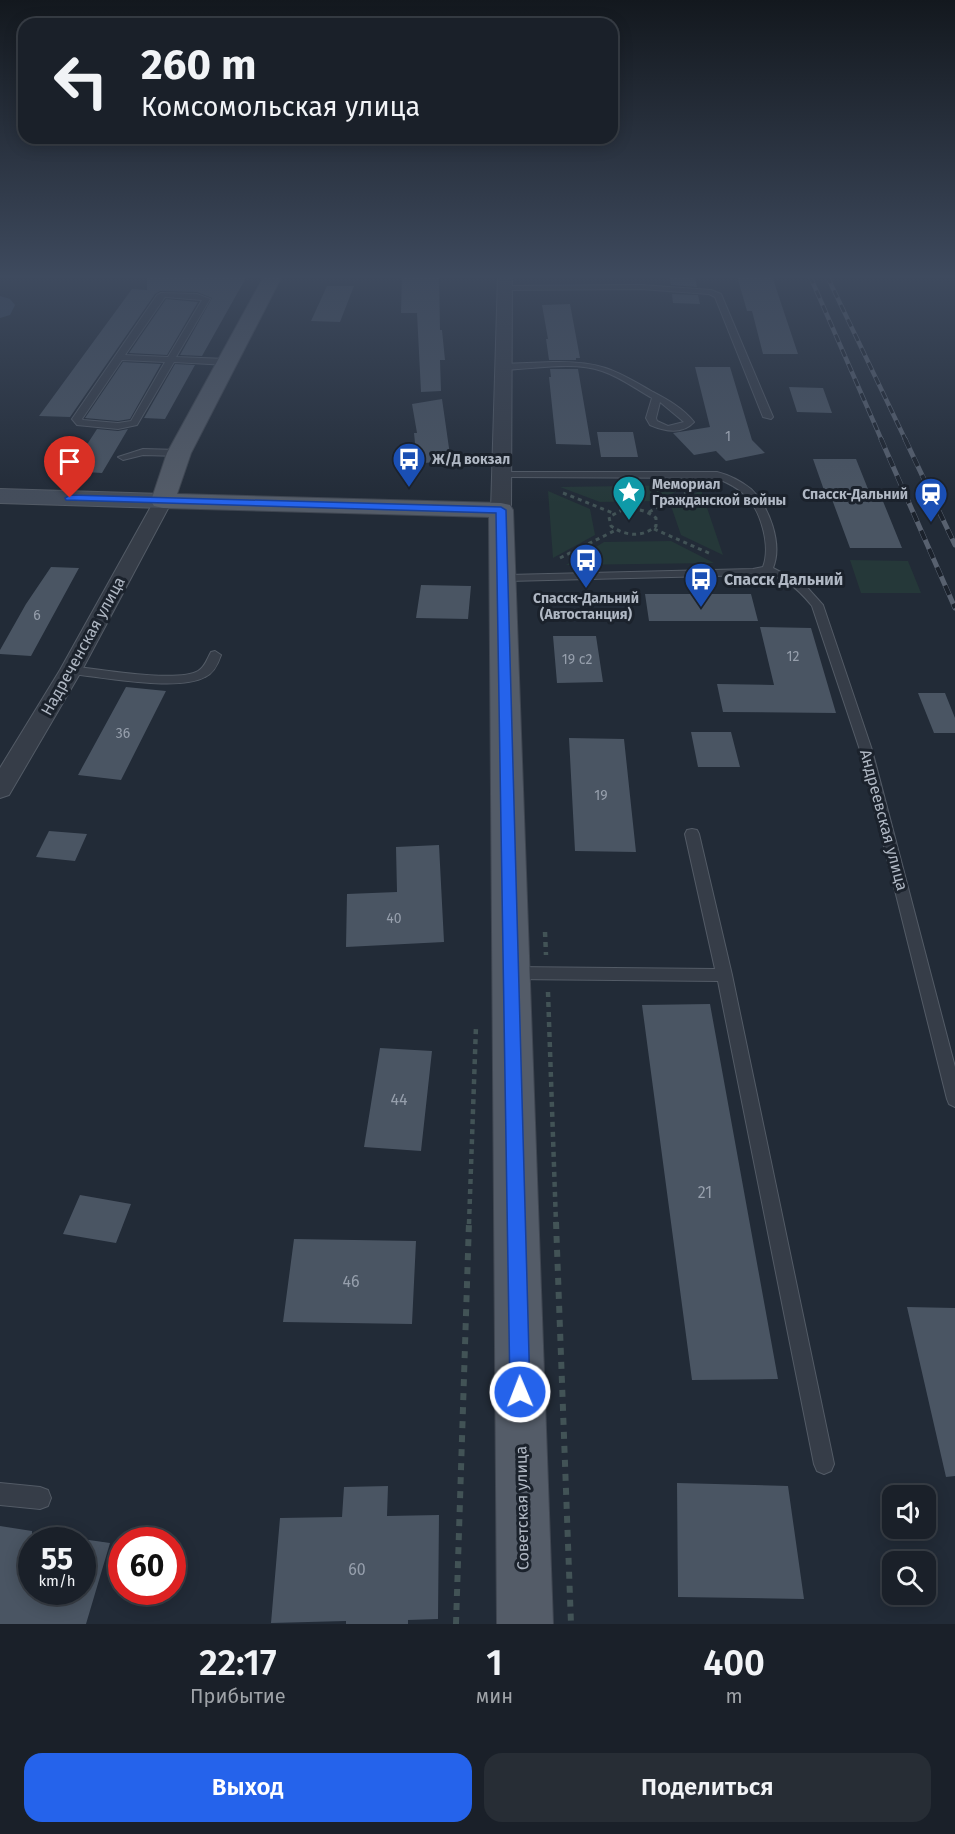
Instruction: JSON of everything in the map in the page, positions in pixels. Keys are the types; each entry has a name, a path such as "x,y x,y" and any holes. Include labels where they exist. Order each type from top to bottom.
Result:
{"main road":[{"path":"163,501 179,453 232,352"},
{"path":"0,496 501,510"},
{"name":"Советская улица","path":"501,510 513,577 511,973 525,1624"}],"street":[{"name":"Советская улица","path":"501,510 503,352"},
{"name":"Надреченская улица","path":"0,789 71,670 163,501"}],"lane":[{"path":"124,352 77,419 80,423 118,426 134,423 177,352"},
{"path":"741,352 768,417"},
{"path":"121,357 226,362"},
{"path":"503,367 601,368 657,397"},
{"path":"123,457 143,452 179,453"},
{"path":"500,475 717,475 730,480 753,496 762,509 771,546 772,562 767,569 753,572 513,577"},
{"name":"Андреевская улица","path":"767,569 789,578 805,589 817,605 866,750 955,1099"},
{"path":"71,670 189,678 200,676 210,667 215,655"},
{"path":"692,834 724,975 824,1464"},
{"path":"511,973 724,975"},
{"path":"0,1494 40,1498"}],"path":[{"path":"528,475 613,513 631,508 646,511 656,518 657,522 654,529 639,535 616,530 609,522 613,513"},
{"path":"654,529 753,572"},
{"path":"513,577 616,530"},
{"path":"456,1624 476,1016"}],"shaded area":[{"path":"688,485 659,501 600,502 560,487"},
{"path":"701,490 723,555 681,535 671,506"},
{"path":"548,491 590,509 595,535 553,558"},
{"path":"671,541 714,563 566,565 604,542"},
{"path":"850,560 908,561 921,593 861,593"}],"building":[{"path":"86,352 115,352 70,417 39,416"},
{"path":"130,352 169,352 167,355"},
{"path":"182,352 204,352 202,356 180,355"},
{"path":"419,352 444,352 445,360 440,360 441,391 421,392"},
{"path":"548,352 579,352 580,358 576,360 549,360"},
{"path":"762,352 797,352 798,354 763,354"},
{"path":"123,362 161,364 130,419 118,421 85,418"},
{"path":"175,364 195,365 165,419 144,418"},
{"path":"695,367 730,367 752,440 765,453 726,461 716,451 694,455 673,433 710,427"},
{"path":"550,369 578,369 591,445 556,444"},
{"path":"789,387 823,388 832,413 797,412"},
{"path":"442,399 451,462 417,463 414,433 417,433 412,404"},
{"path":"97,429 118,431 128,429 102,473 70,471"},
{"path":"597,432 633,432 638,457 601,457"},
{"name":"Спасск-Дальний","path":"813,459 856,459 868,489 878,489 902,548 850,548 830,494 825,493"},
{"path":"51,567 79,568 31,656 0,654 0,650 26,604"},
{"path":"421,585 471,586 468,619 416,618"},
{"name":"Спасск Дальний","path":"645,594 751,594 758,621 649,621"},
{"path":"760,627 811,628 836,713 723,712 717,684 774,685"},
{"path":"553,636 596,636 603,682 557,683"},
{"path":"126,687 166,691 121,780 78,775"},
{"path":"918,693 945,693 955,718 955,733 934,733"},
{"path":"691,732 731,732 740,767 698,767"},
{"path":"569,738 624,739 636,852 575,851"},
{"path":"49,831 87,834 75,861 36,857"},
{"path":"439,845 444,942 346,947 347,894 397,892 396,847"},
{"path":"710,1004 778,1379 692,1380 642,1005"},
{"path":"380,1048 432,1051 421,1151 364,1147"},
{"path":"80,1195 131,1204 116,1243 63,1234"},
{"path":"294,1239 416,1241 412,1324 283,1322"},
{"path":"907,1307 955,1308 955,1476 946,1477"},
{"path":"677,1483 788,1486 804,1599 678,1597"},
{"path":"388,1486 387,1516 439,1515 438,1619 408,1620 408,1624 346,1624 346,1621 271,1623 280,1518 342,1517 344,1487"},
{"path":"0,1526 18,1529 18,1605 92,1605 86,1624 0,1624"},
{"path":"96,1541 108,1543 96,1590"}],"railway":[{"path":"843,352 882,441"},
{"path":"863,352 906,441"},
{"path":"881,439 955,608"},
{"path":"905,439 955,545"}],"place":[{"name":"Ж/Д вокзал","path":"409,488"},
{"name":"Мемориал Гражданской войны","path":"629,521"},
{"name":"Спасск-Дальний","path":"931,523"},
{"name":"Спасск-Дальний (Автостанция)","path":"586,589"},
{"name":"Спасск Дальний","path":"701,608"}],"route":[{"path":"70,498 501,510 520,1392"}]}
